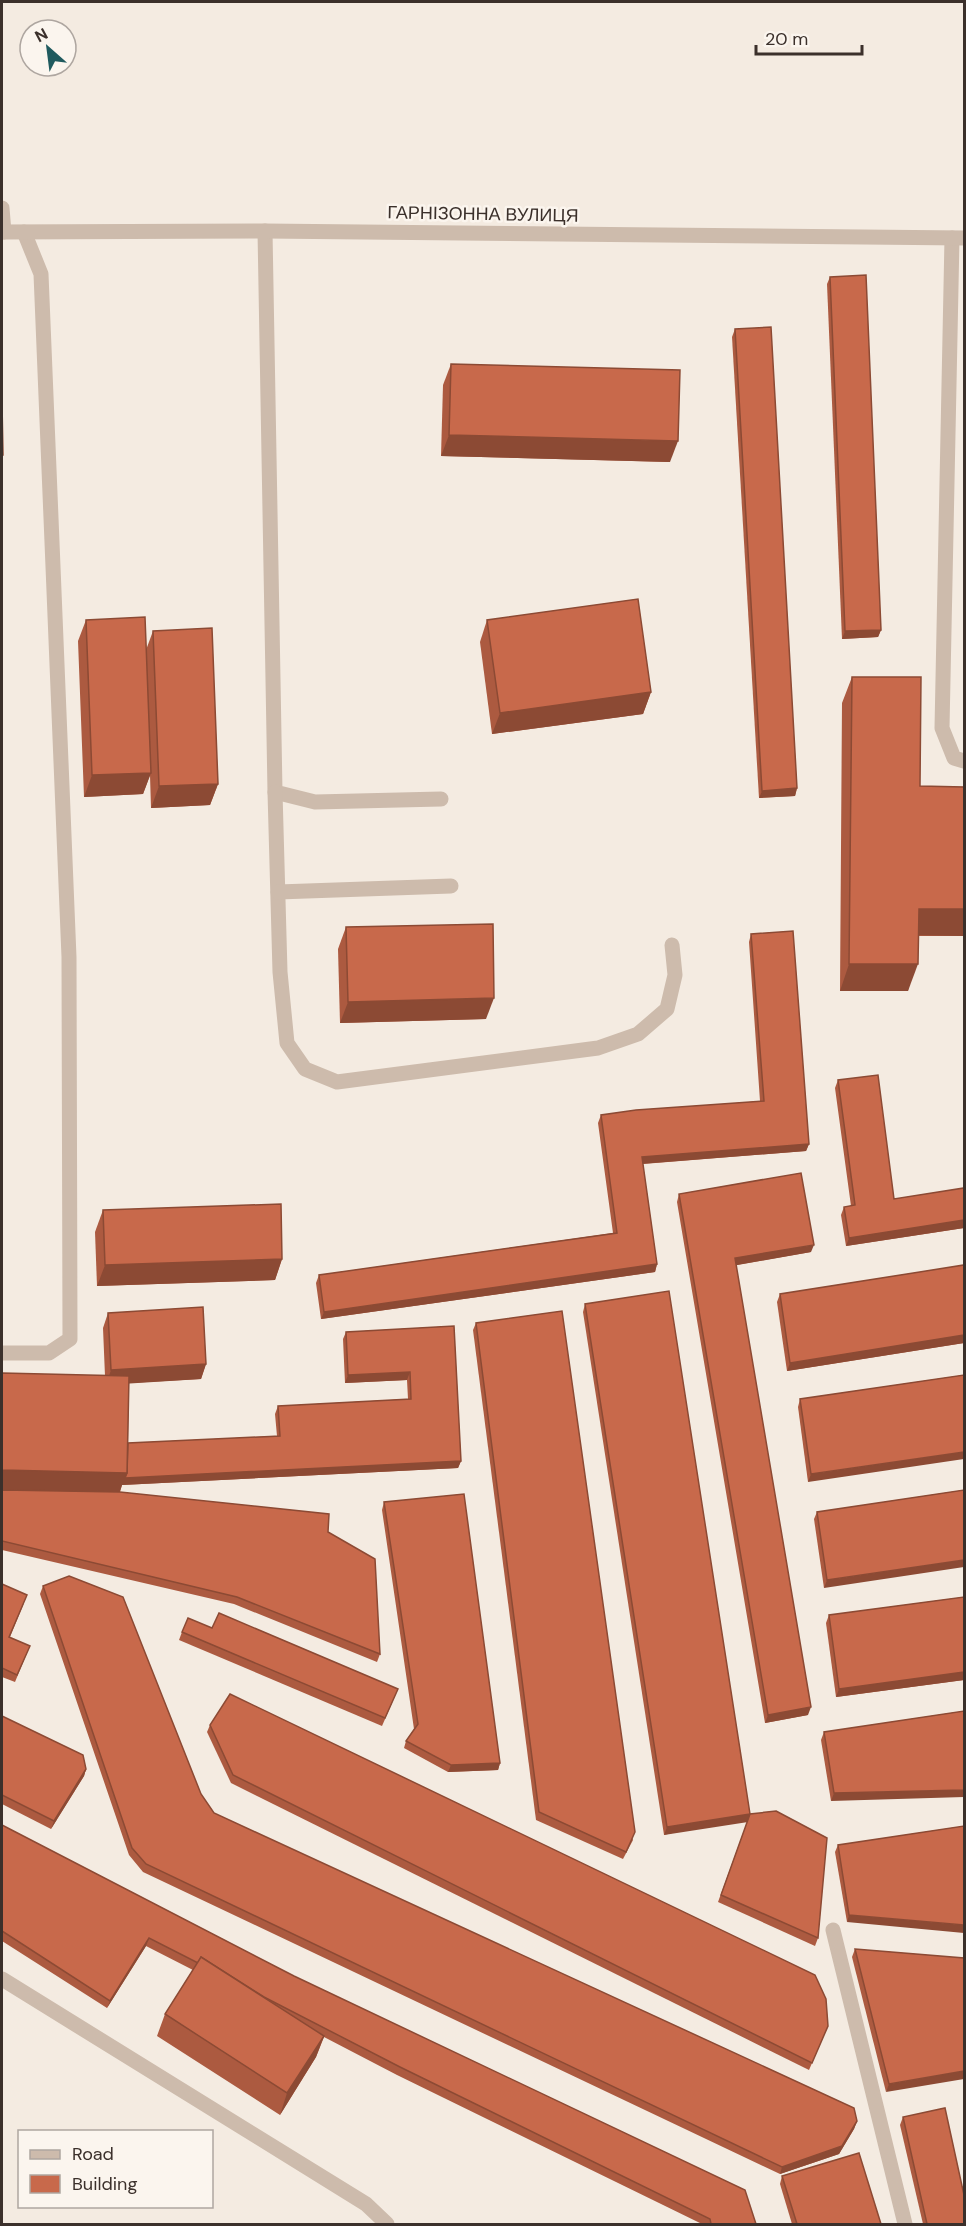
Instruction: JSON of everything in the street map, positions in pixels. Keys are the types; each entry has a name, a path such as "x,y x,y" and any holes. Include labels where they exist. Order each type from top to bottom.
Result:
{"street":[{"path":"2,208 3,232"},
{"path":"264,231 280,972 287,1043 305,1069 337,1082 598,1048 638,1034 668,1009 675,975 672,945"},
{"name":"ГАРНІЗОННА ВУЛИЦЯ","path":"3,232 264,231 958,238"},
{"path":"2,1353 50,1353 70,1339 69,957 42,298 41,274 24,232"},
{"path":"958,238 942,728 954,758 964,761"},
{"path":"275,792 315,801 441,799"},
{"path":"278,892 451,886"},
{"path":"833,1930 905,2224"},
{"path":"2,1979 366,2204 387,2224"}],"building":[{"path":"866,275 881,630 845,631 830,277"},
{"path":"771,327 797,788 762,791 735,329"},
{"path":"451,364 680,370 678,441 449,435"},
{"path":"2,403 3,455 2,455"},
{"path":"638,599 651,692 500,713 487,620"},
{"path":"145,617 151,773 92,775 86,620"},
{"path":"212,628 218,784 159,786 153,631"},
{"path":"852,677 921,677 920,786 964,787 964,909 919,909 918,964 849,964"},
{"path":"493,924 494,998 348,1002 346,927"},
{"path":"793,931 809,1144 642,1157 657,1264 324,1312 319,1275 617,1233 601,1115 636,1110 764,1101 751,934"},
{"path":"878,1075 894,1199 964,1188 964,1220 849,1238 844,1207 855,1205 838,1080"},
{"path":"801,1173 814,1245 735,1258 811,1707 768,1715 679,1194"},
{"path":"281,1204 282,1259 105,1265 103,1210"},
{"path":"964,1265 964,1335 790,1363 780,1294"},
{"path":"669,1291 750,1814 667,1827 585,1304"},
{"path":"203,1307 206,1364 111,1370 108,1313"},
{"path":"562,1311 635,1832 626,1852 539,1812 476,1323"},
{"path":"454,1326 461,1461 125,1478 128,1443 280,1436 278,1406 411,1399 410,1372 348,1375 346,1332"},
{"path":"2,1373 129,1376 127,1473 2,1470"},
{"path":"964,1375 964,1452 811,1474 800,1399"},
{"path":"2,1490 120,1492 329,1514 328,1532 375,1559 380,1654 237,1597 2,1541"},
{"path":"964,1490 964,1560 827,1580 817,1512"},
{"path":"464,1494 500,1763 451,1765 406,1741 418,1724 384,1502"},
{"path":"69,1576 123,1597 201,1794 214,1813 854,2108 857,2121 842,2146 782,2167 146,1864 132,1848 43,1586"},
{"path":"2,1584 27,1595 9,1637 30,1646 17,1675 2,1668"},
{"path":"964,1597 964,1672 839,1689 829,1615"},
{"path":"219,1613 398,1689 385,1718 182,1632 188,1618 212,1628"},
{"path":"230,1694 815,1975 826,1999 828,2026 812,2063 233,1775 210,1725"},
{"path":"964,1711 964,1790 834,1793 824,1732"},
{"path":"2,1716 83,1755 86,1769 54,1821 2,1795"},
{"path":"776,1811 827,1838 818,1938 721,1895 750,1814"},
{"path":"2,1825 294,1976 745,2190 756,2224 711,2224 710,2219 400,2067 264,1997 201,1957 198,1963 149,1938 110,2001 2,1931"},
{"path":"964,1826 964,1925 849,1915 838,1845"},
{"path":"855,1949 964,1958 964,2071 889,2084"},
{"path":"201,1957 324,2036 287,2093 165,2014"},
{"path":"945,2108 964,2195 964,2224 927,2224 903,2117"},
{"path":"859,2153 881,2224 797,2224 782,2176"}]}
